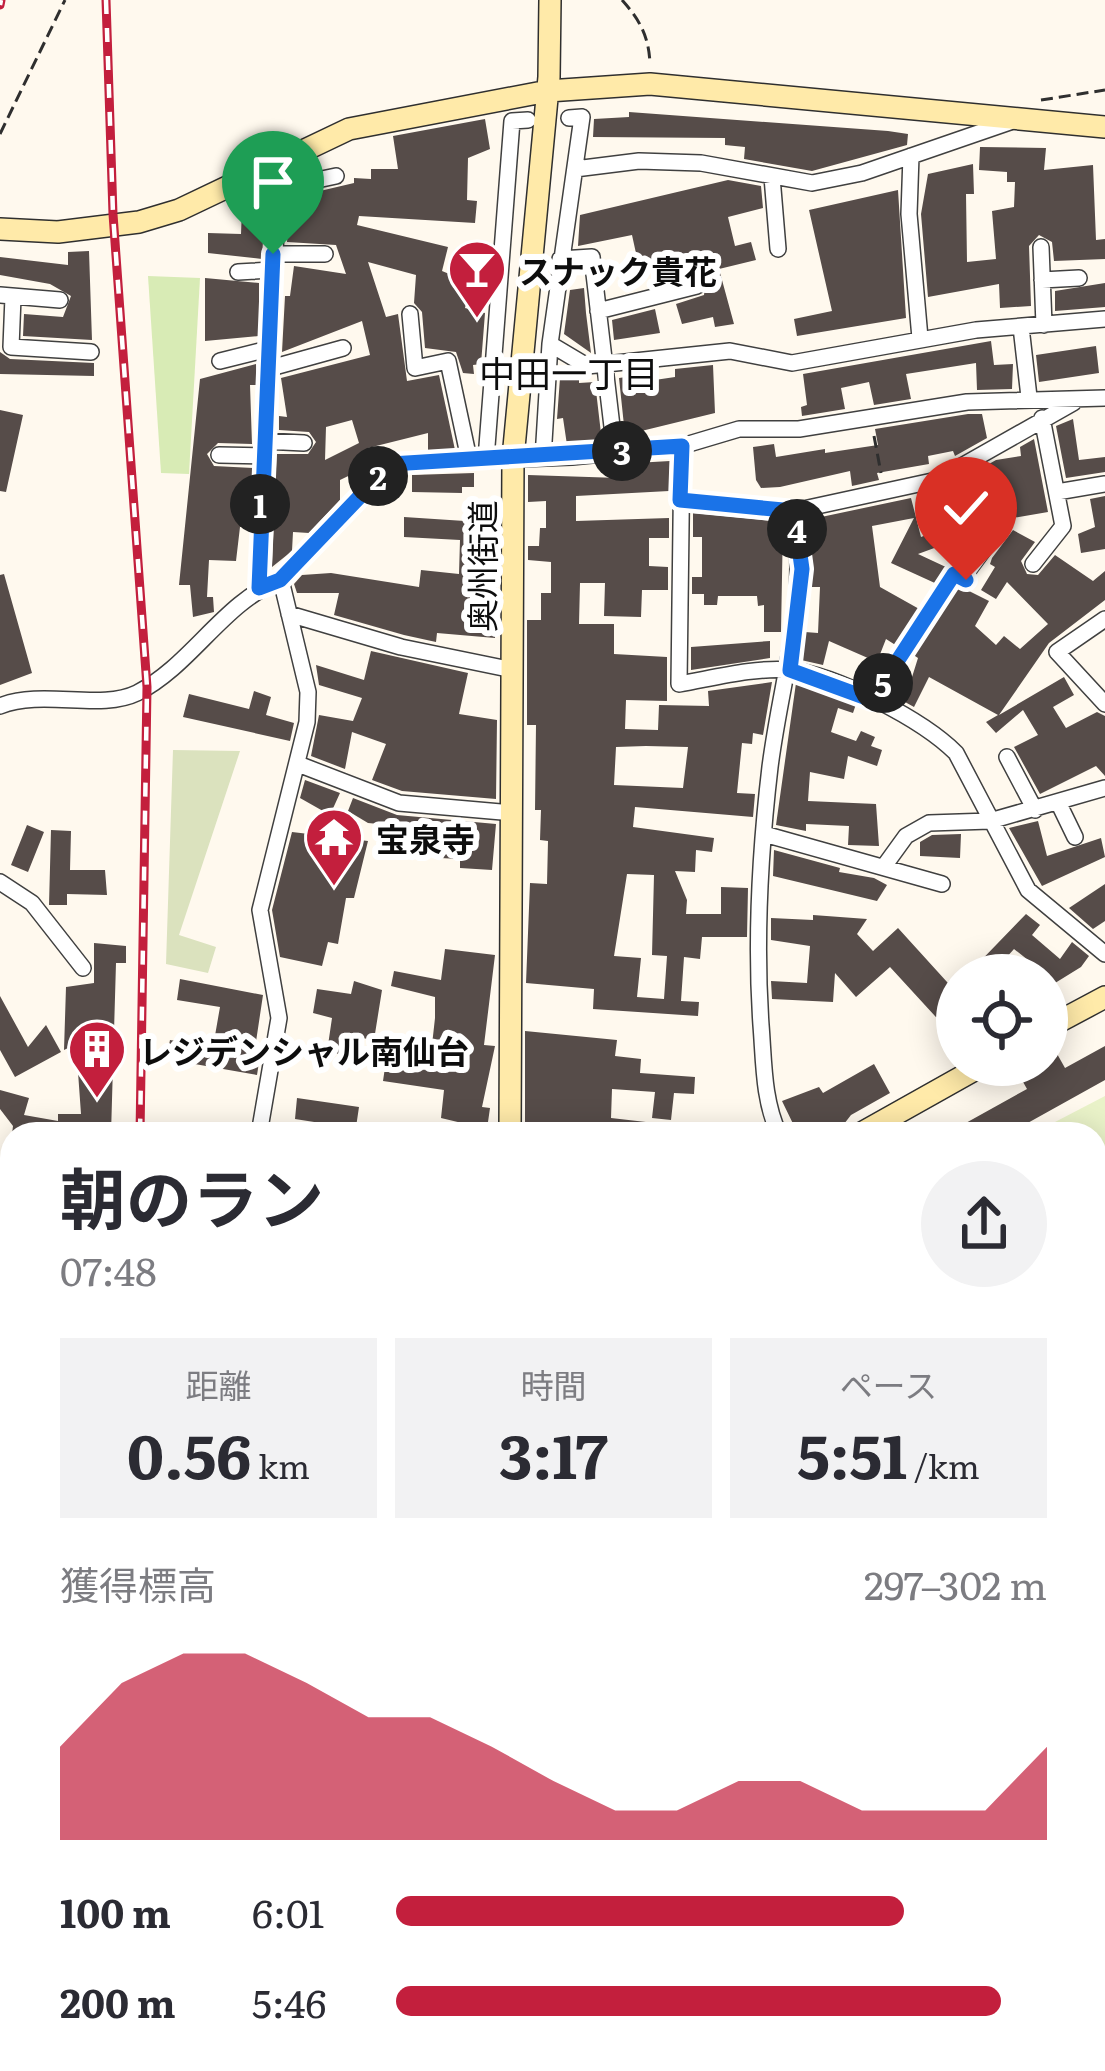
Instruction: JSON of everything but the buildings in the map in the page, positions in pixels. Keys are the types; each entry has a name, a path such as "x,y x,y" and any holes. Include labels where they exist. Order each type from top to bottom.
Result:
{"street":[{"name":"奥州街道","path":"510,1122 513,458 549,84 550,0"},
{"path":"0,229 58,232 140,222 179,210 349,129 549,84 650,84 1105,127"},
{"path":"543,458 550,344 582,117 569,118"},
{"path":"575,169 639,161 700,163 812,183 1019,119"},
{"path":"477,459 512,121 528,120"},
{"path":"911,156 909,214 920,338"},
{"path":"242,196 335,176"},
{"path":"772,177 778,249"},
{"path":"259,588 278,189"},
{"path":"1041,247 1045,325"},
{"path":"238,272 325,254"},
{"path":"560,259 592,256 615,452"},
{"path":"1042,280 1079,278"},
{"path":"598,311 697,286"},
{"path":"60,300 7,296 10,347 91,352"},
{"path":"410,314 415,368 448,362 477,459"},
{"path":"550,344 587,366 730,351 792,363 920,338 1105,319"},
{"path":"1021,327 1030,398"},
{"path":"267,370 343,348"},
{"path":"220,361 268,349"},
{"path":"0,706 44,696 129,697 186,662 259,588 280,580 391,464 682,446 739,429 799,428 1030,398 1105,398"},
{"path":"680,500 794,511 937,481 1077,401"},
{"path":"1033,564 1063,526 1042,418"},
{"path":"220,455 304,443"},
{"path":"682,446 679,684 790,670 872,700 956,753 1028,890 1105,954"},
{"path":"1057,492 1105,484"},
{"path":"775,1122 767,1099 759,989 771,762 790,670 802,569 794,511"},
{"path":"261,1122 280,1018 260,910 298,764 308,692 280,580"},
{"path":"289,614 401,647 514,670"},
{"path":"1105,619 1057,652 1105,704"},
{"path":"1007,758 1035,810"},
{"path":"298,764 399,803 513,813"},
{"path":"885,866 906,836 928,823 990,821 1105,788"},
{"path":"1059,804 1076,837"},
{"path":"764,834 942,884"},
{"path":"0,882 32,903 83,968"},
{"path":"1068,1017 1105,997"},
{"path":"881,1122 946,1086"}],"lane":[{"path":"872,700 954,574 966,580 1006,526"}],"path":[{"path":"0,134 65,0"},
{"path":"622,0 650,44 650,84"},
{"path":"1019,119 1021,102 1105,90"},
{"path":"870,416 885,492"}],"green space":[{"path":"148,276 200,278 189,474 161,473"},
{"path":"173,750 240,751 179,935 216,947 208,973 166,964"},
{"path":"1105,1096 1105,1122 1055,1122"}],"railway":[{"path":"0,5 1,0"},
{"path":"106,0 113,214 147,687 140,1122"}],"place":[{"name":"スナック貴花","path":"477,320"},
{"name":"宝泉寺","path":"334,888"},
{"name":"レジデンシャル南仙台","path":"97,1100"}],"district":[{"name":"中田一丁目","path":"569,371"}],"route":[{"path":"273,254 259,588 280,580 391,464 426,459 572,457 682,446 680,500 791,507 794,511 802,569 790,670 872,700 954,574 966,580"}]}
